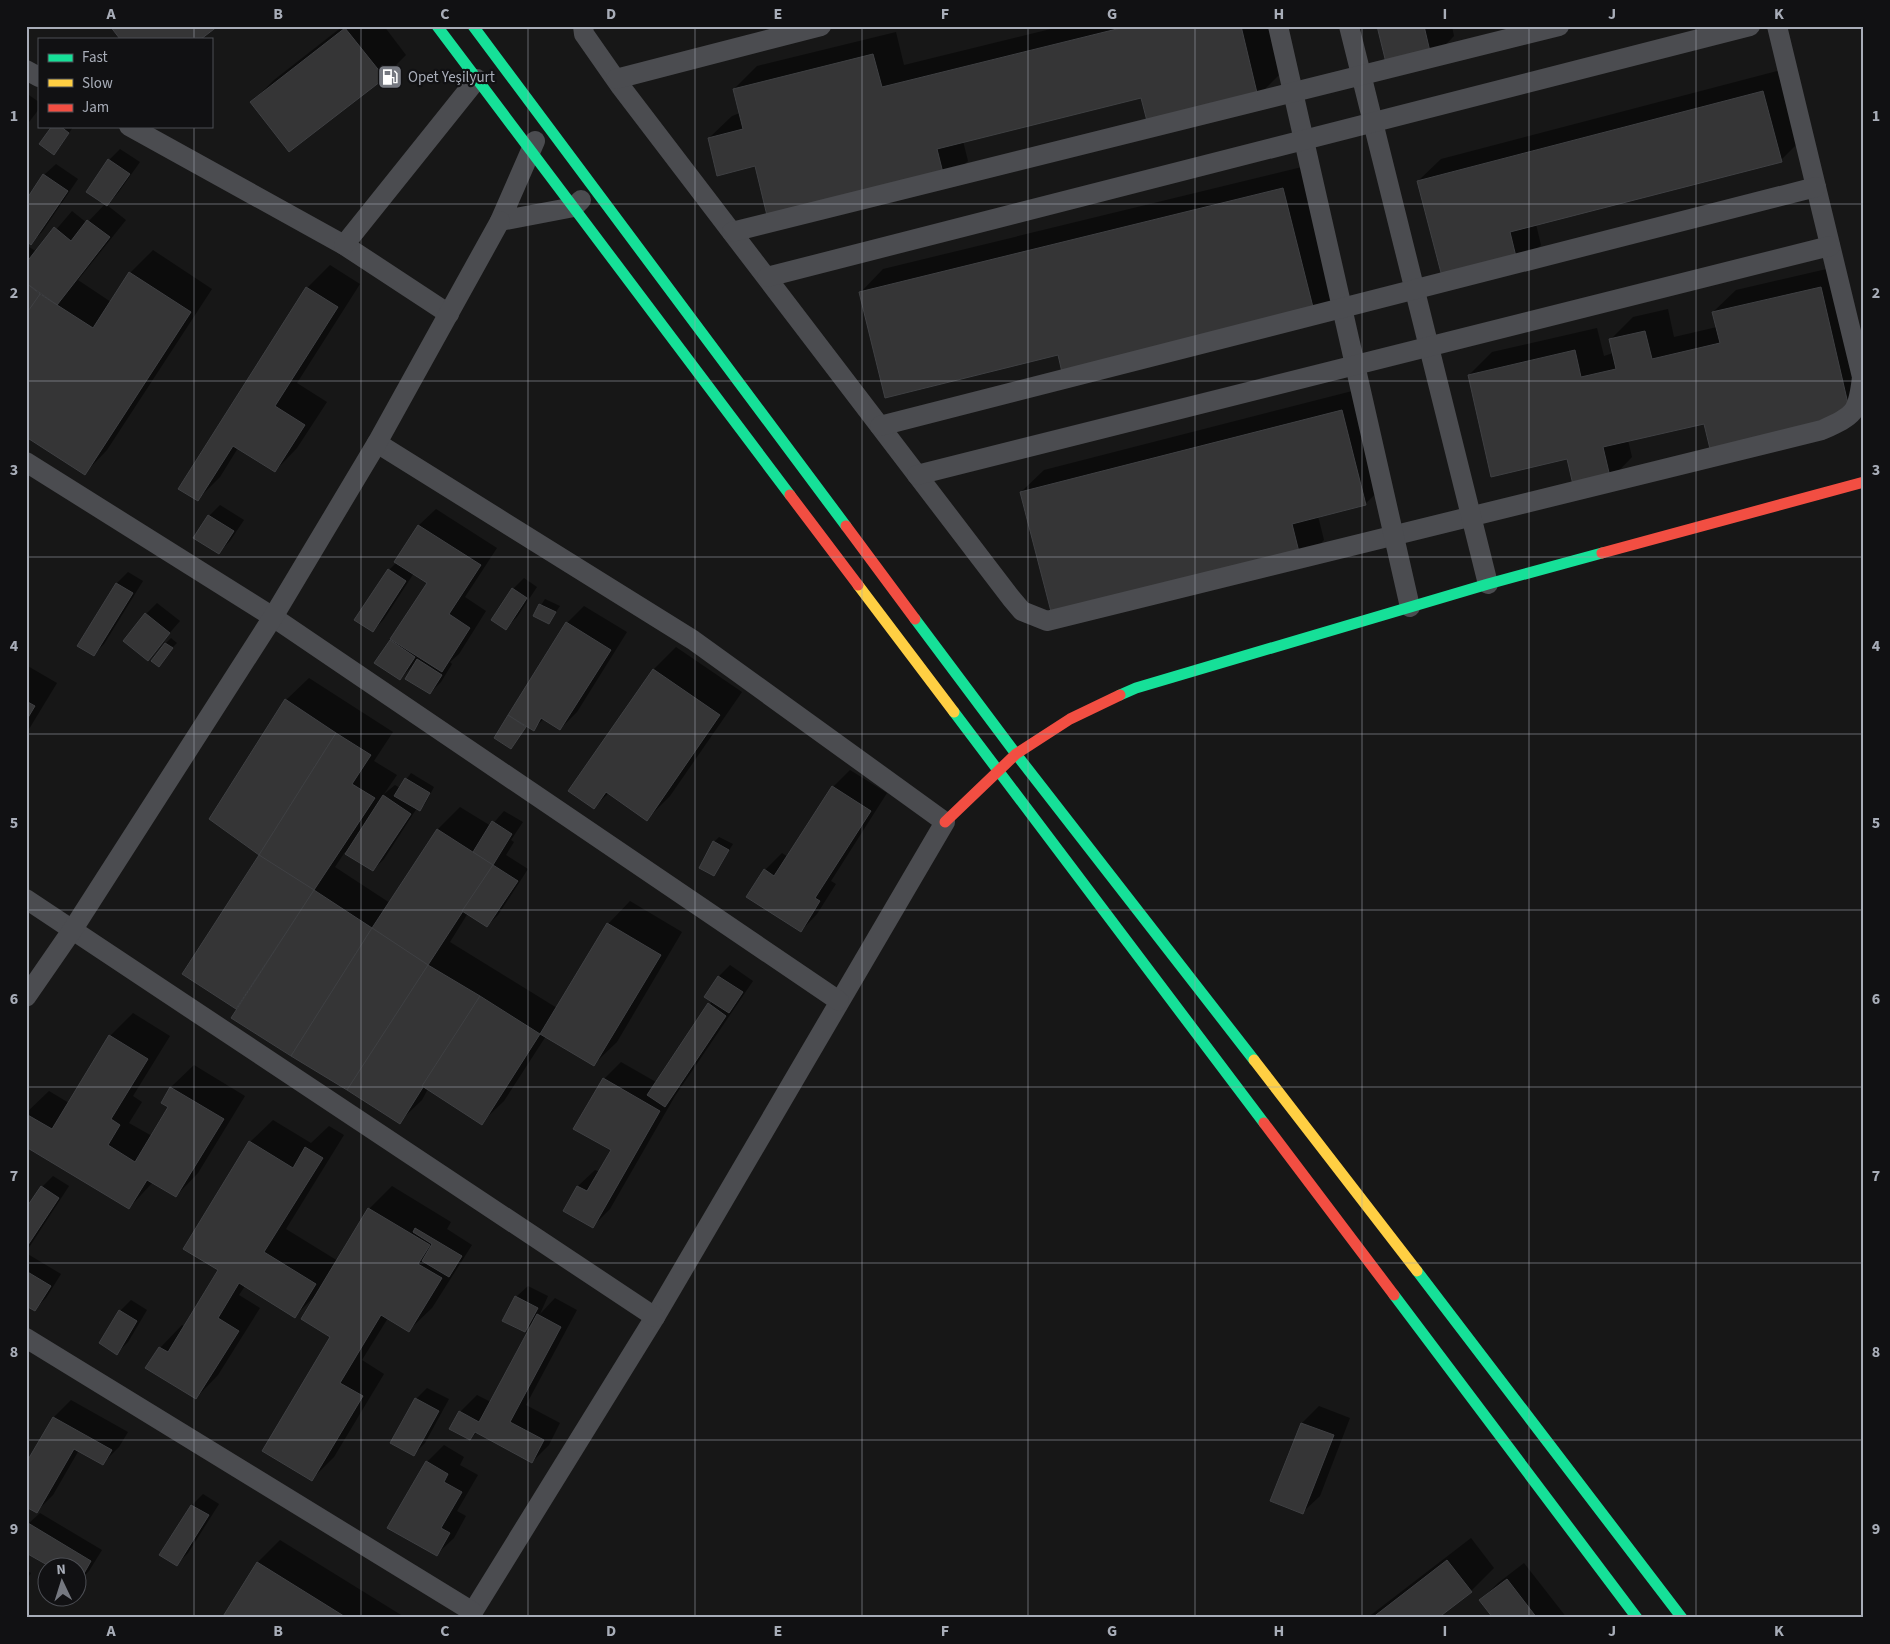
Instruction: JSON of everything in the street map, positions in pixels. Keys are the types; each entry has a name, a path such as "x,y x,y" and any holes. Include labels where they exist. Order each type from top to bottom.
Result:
{"street":[{"path":"437,26 1637,1618"},
{"path":"473,26 544,124 1016,754 1460,1326 1682,1618"},
{"path":"583,26 584,34 616,79 1022,612 1047,621 1822,430 1855,412 1860,399 1862,376 1777,26"},
{"path":"616,79 821,26"},
{"path":"1278,26 1410,607"},
{"path":"1349,26 1488,584"},
{"path":"732,232 1559,26"},
{"path":"767,277 1750,26"},
{"path":"26,70 38,76"},
{"path":"344,245 477,79"},
{"path":"26,996 73,929 273,617 377,443 500,222 530,150 544,124"},
{"path":"132,128 344,245 450,314"},
{"path":"500,222 574,207 592,188"},
{"path":"880,426 1816,188"},
{"path":"917,475 1830,246"},
{"path":"377,443 693,640 945,822"},
{"path":"26,462 273,617 840,1000"},
{"path":"26,1338 471,1615 655,1317 945,822 1016,754 1070,719 1136,688 1488,584 1864,482"},
{"path":"26,899 655,1317"}],"building":[{"path":"110,26 218,26 202,38 119,38"},
{"path":"1129,26 1241,26 1258,97 1148,125 1141,98 937,149 946,185 770,228 755,166 717,176 708,138 743,129 733,89 873,54 882,87"},
{"path":"1377,26 1424,26 1432,60 1388,71"},
{"path":"345,28 385,78 289,152 250,102"},
{"path":"1763,91 1782,162 1510,232 1519,269 1445,288 1417,181"},
{"path":"51,128 63,128 69,133 54,155 39,144"},
{"path":"108,159 130,174 107,206 86,192"},
{"path":"43,174 68,191 31,245 26,241 26,200"},
{"path":"1283,188 1316,319 1064,381 1058,355 885,398 859,292"},
{"path":"87,220 110,237 57,305 26,283 26,263 54,227 71,241"},
{"path":"129,272 191,312 85,475 26,437 26,314 40,294 93,328"},
{"path":"26,283 40,294 26,314"},
{"path":"306,287 338,307 275,406 305,425 275,472 233,446 198,501 178,489"},
{"path":"1821,287 1852,421 1711,453 1704,424 1603,447 1611,481 1574,489 1567,459 1491,477 1468,375 1575,350 1581,377 1616,369 1609,339 1645,331 1652,359 1720,343 1712,312"},
{"path":"1342,410 1366,505 1292,524 1302,564 1055,627 1020,492"},
{"path":"208,515 234,531 219,554 193,538"},
{"path":"418,525 481,565 449,614 470,628 442,672 390,639 427,583 394,562"},
{"path":"388,569 406,581 373,632 354,620"},
{"path":"116,583 133,593 94,656 77,646"},
{"path":"512,588 527,598 506,630 491,620"},
{"path":"539,604 556,612 549,624 533,616"},
{"path":"145,613 170,633 148,661 123,641"},
{"path":"566,622 611,650 560,730 541,718 534,731 508,715"},
{"path":"390,640 415,657 400,680 374,663"},
{"path":"165,643 173,648 159,667 151,661"},
{"path":"417,659 442,675 430,694 405,679"},
{"path":"653,669 720,715 647,821 606,792 594,809 568,791"},
{"path":"285,699 336,733 259,855 209,819"},
{"path":"26,701 35,706 26,721"},
{"path":"508,715 526,727 511,749 494,738"},
{"path":"336,733 371,755 352,784 375,798 314,890 259,855"},
{"path":"405,778 430,793 420,811 394,796"},
{"path":"832,786 871,811 815,898 820,901 801,932 746,897 764,869 774,876"},
{"path":"383,795 411,814 373,871 345,854"},
{"path":"492,821 512,834 493,865 473,852"},
{"path":"437,829 493,865 428,965 372,928"},
{"path":"713,841 729,850 714,876 699,868"},
{"path":"259,855 314,890 236,1009 182,974"},
{"path":"493,865 518,881 487,927 462,911"},
{"path":"314,890 372,928 291,1056 231,1018"},
{"path":"607,923 661,955 594,1066 540,1034"},
{"path":"372,928 428,965 347,1090 291,1056"},
{"path":"428,965 480,996 400,1124 347,1090"},
{"path":"718,976 743,992 729,1013 704,997"},
{"path":"480,996 540,1034 482,1125 422,1086"},
{"path":"708,1003 726,1016 665,1107 647,1095"},
{"path":"109,1035 148,1059 111,1119 120,1125 108,1145 135,1162 168,1107 161,1103 170,1087 224,1119 176,1197 147,1180 129,1209 26,1147 26,1114 52,1129"},
{"path":"603,1078 660,1111 593,1228 563,1211 577,1186 587,1191 611,1150 573,1129"},
{"path":"249,1141 293,1168 305,1147 323,1158 264,1252 316,1284 295,1318 239,1283 218,1318 239,1331 196,1399 145,1368 159,1347 168,1352 218,1270 183,1249"},
{"path":"41,1186 59,1198 26,1248 26,1208"},
{"path":"368,1208 430,1245 418,1264 442,1278 409,1332 381,1315 340,1383 363,1396 312,1481 262,1451 330,1337 301,1319"},
{"path":"415,1228 462,1256 449,1277 422,1261 432,1244 413,1232"},
{"path":"26,1271 51,1286 35,1311 26,1306"},
{"path":"515,1296 538,1308 525,1332 502,1321"},
{"path":"119,1310 137,1321 117,1355 99,1343"},
{"path":"537,1314 561,1327 510,1422 544,1440 532,1463 475,1432 470,1440 449,1429 459,1411 479,1422"},
{"path":"415,1398 439,1411 414,1456 390,1443"},
{"path":"53,1417 112,1450 103,1465 74,1449 37,1513 26,1507 26,1463"},
{"path":"1301,1423 1334,1435 1303,1514 1270,1501"},
{"path":"426,1461 448,1474 444,1482 462,1492 441,1528 450,1533 437,1556 387,1528"},
{"path":"191,1505 209,1515 177,1566 159,1555"},
{"path":"28,1523 83,1556 38,1556 38,1560 26,1553"},
{"path":"1447,1560 1472,1592 1438,1618 1372,1618"},
{"path":"257,1562 347,1618 222,1618"},
{"path":"1507,1579 1537,1618 1493,1618 1479,1600"}],"traffic: fast":[{"path":"437,26 790,495"},
{"path":"473,26 846,526"},
{"path":"1120,695 1136,688 1488,584 1602,553"},
{"path":"915,619 1016,754 1254,1060"},
{"path":"954,712 1264,1123"},
{"path":"1417,1271 1682,1618"},
{"path":"1394,1295 1637,1618"}],"traffic: slow":[{"path":"858,585 954,712"},
{"path":"1254,1060 1417,1271"}],"traffic: jam":[{"path":"1602,553 1864,482"},
{"path":"790,495 858,585"},
{"path":"846,526 915,619"},
{"path":"945,822 1016,754 1070,719 1120,695"},
{"path":"1264,1123 1394,1295"}],"place":[{"name":"Opet Yeşilyurt","path":"390,77"}]}
